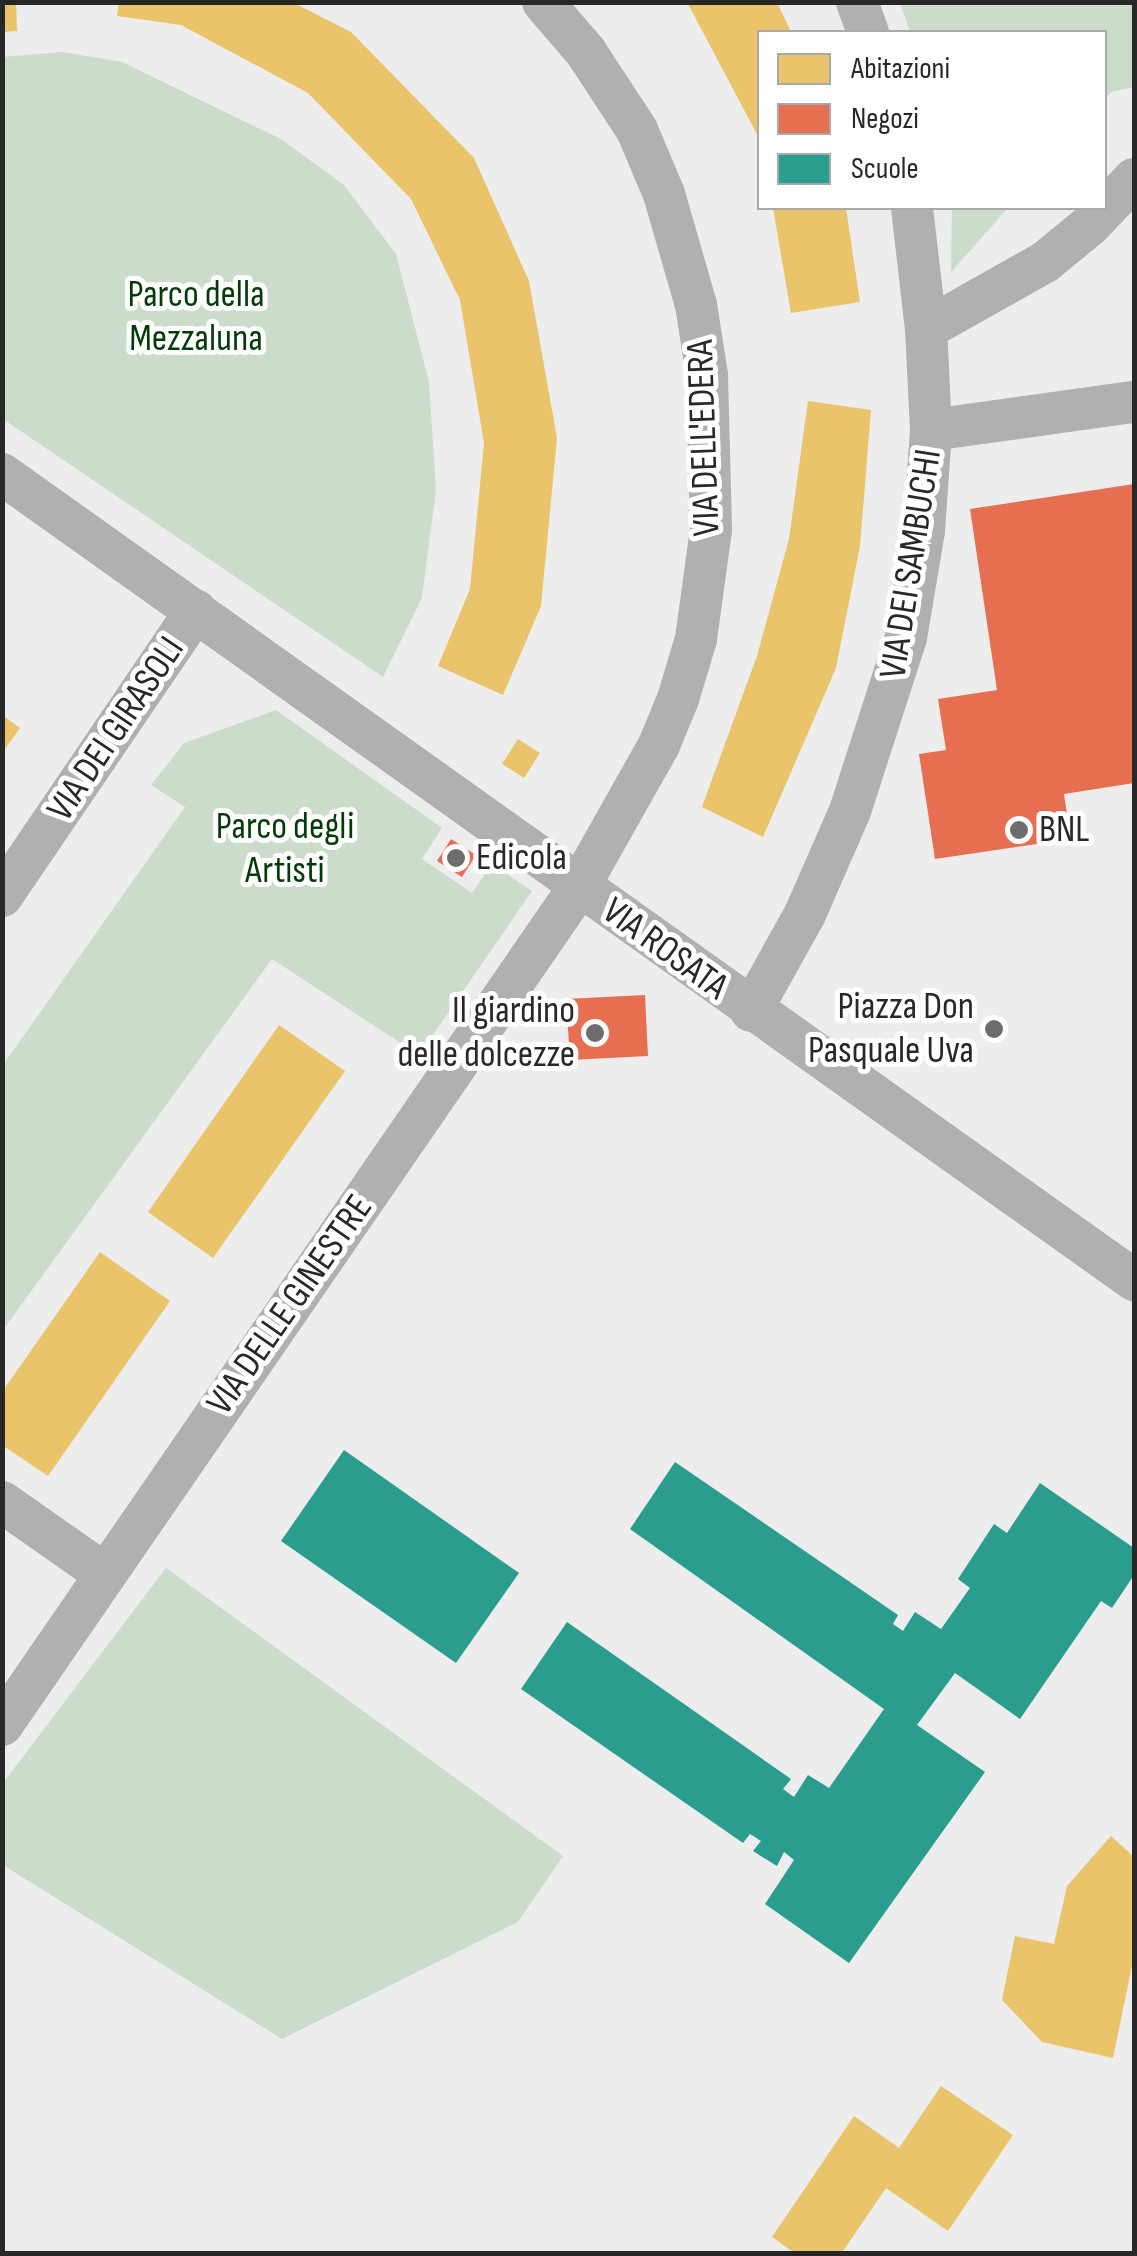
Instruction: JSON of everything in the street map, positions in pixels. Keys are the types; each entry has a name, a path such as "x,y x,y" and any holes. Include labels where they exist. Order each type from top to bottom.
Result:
{"street":[{"name":"VIA DELL'EDERA","path":"543,2 619,101 664,194 687,264 702,340 712,482 706,579 678,699 659,744 579,887"},
{"path":"856,2 867,30"},
{"path":"1107,208 1134,179"},
{"name":"VIA DEI SAMBUCHI","path":"751,1011 805,914 880,732 906,638 916,586 931,430 926,328 912,210"},
{"path":"926,328 1045,262 1105,210"},
{"path":"931,430 1134,402"},
{"name":"VIA ROSATA","path":"2,474 751,1011 1134,1280"},
{"name":"VIA DEI GIRASOLI","path":"2,896 196,611"},
{"name":"VIA DELLE GINESTRE","path":"2,1725 579,887"},
{"path":"2,1502 105,1574"}],"green space":[{"path":"900,3 1134,3 1134,87 1111,92 1107,97 1107,30 909,30"},
{"name":"Parco della Mezzaluna","path":"62,52 122,62 281,139 344,185 396,254 429,382 436,490 422,598 383,677 3,419 3,57"},
{"path":"952,210 1006,210 951,272"},
{"name":"Parco degli Artisti","path":"276,710 442,828 422,859 472,893 492,864 532,891 419,1055 272,959 3,1330 3,1065 185,807 151,785 184,743"},
{"path":"166,1568 563,1856 518,1922 282,2039 3,1865 3,1783"}],"building: Abitazioni":[{"path":"2,2 16,2 17,31 2,32"},
{"path":"119,2 292,2 351,32 474,158 529,281 557,438 541,606 503,695 438,666 470,589 484,443 460,300 411,199 308,93 181,25 117,16"},
{"path":"687,2 777,2 790,30 757,30 757,134"},
{"path":"773,210 846,210 860,302 791,313"},
{"path":"808,401 871,410 860,546 836,668 763,837 702,807 757,656 789,539"},
{"path":"2,715 20,728 2,753"},
{"path":"518,739 540,753 524,778 502,764"},
{"path":"279,1025 345,1071 213,1258 148,1212"},
{"path":"100,1252 170,1301 48,1476 2,1445 2,1392"},
{"path":"1111,1836 1134,1857 1134,1956 1113,2058 1042,2042 1002,2000 1015,1936 1054,1944 1067,1886"},
{"path":"941,2086 1013,2135 948,2231 886,2188 841,2254 796,2254 772,2237 854,2116 899,2148"}],"building: Negozi":[{"path":"1134,484 1134,783 1064,794 1067,814 1046,817 1050,842 935,859 919,754 946,750 938,699 997,690 970,509"},
{"name":"Edicola","path":"451,839 476,855 462,877 437,861"},
{"path":"645,995 648,1056 570,1060 566,999"}],"building: Scuole":[{"path":"344,1450 519,1573 456,1663 281,1541"},
{"path":"675,1462 898,1615 893,1624 903,1631 915,1612 941,1629 970,1588 958,1579 994,1524 1007,1533 1040,1483 1134,1548 1134,1575 1112,1608 1101,1601 1020,1719 955,1673 917,1725 985,1772 849,1963 765,1904 794,1860 784,1852 777,1866 753,1851 761,1841 750,1834 743,1843 521,1689 567,1622 791,1779 783,1789 794,1797 808,1775 829,1788 884,1709 630,1529"}],"place":[{"name":"BNL","path":"1019,830"},
{"name":"Edicola","path":"456,858"},
{"name":"Piazza Don Pasquale Uva","path":"994,1029"},
{"name":"Il giardino delle dolcezze","path":"595,1033"}]}
